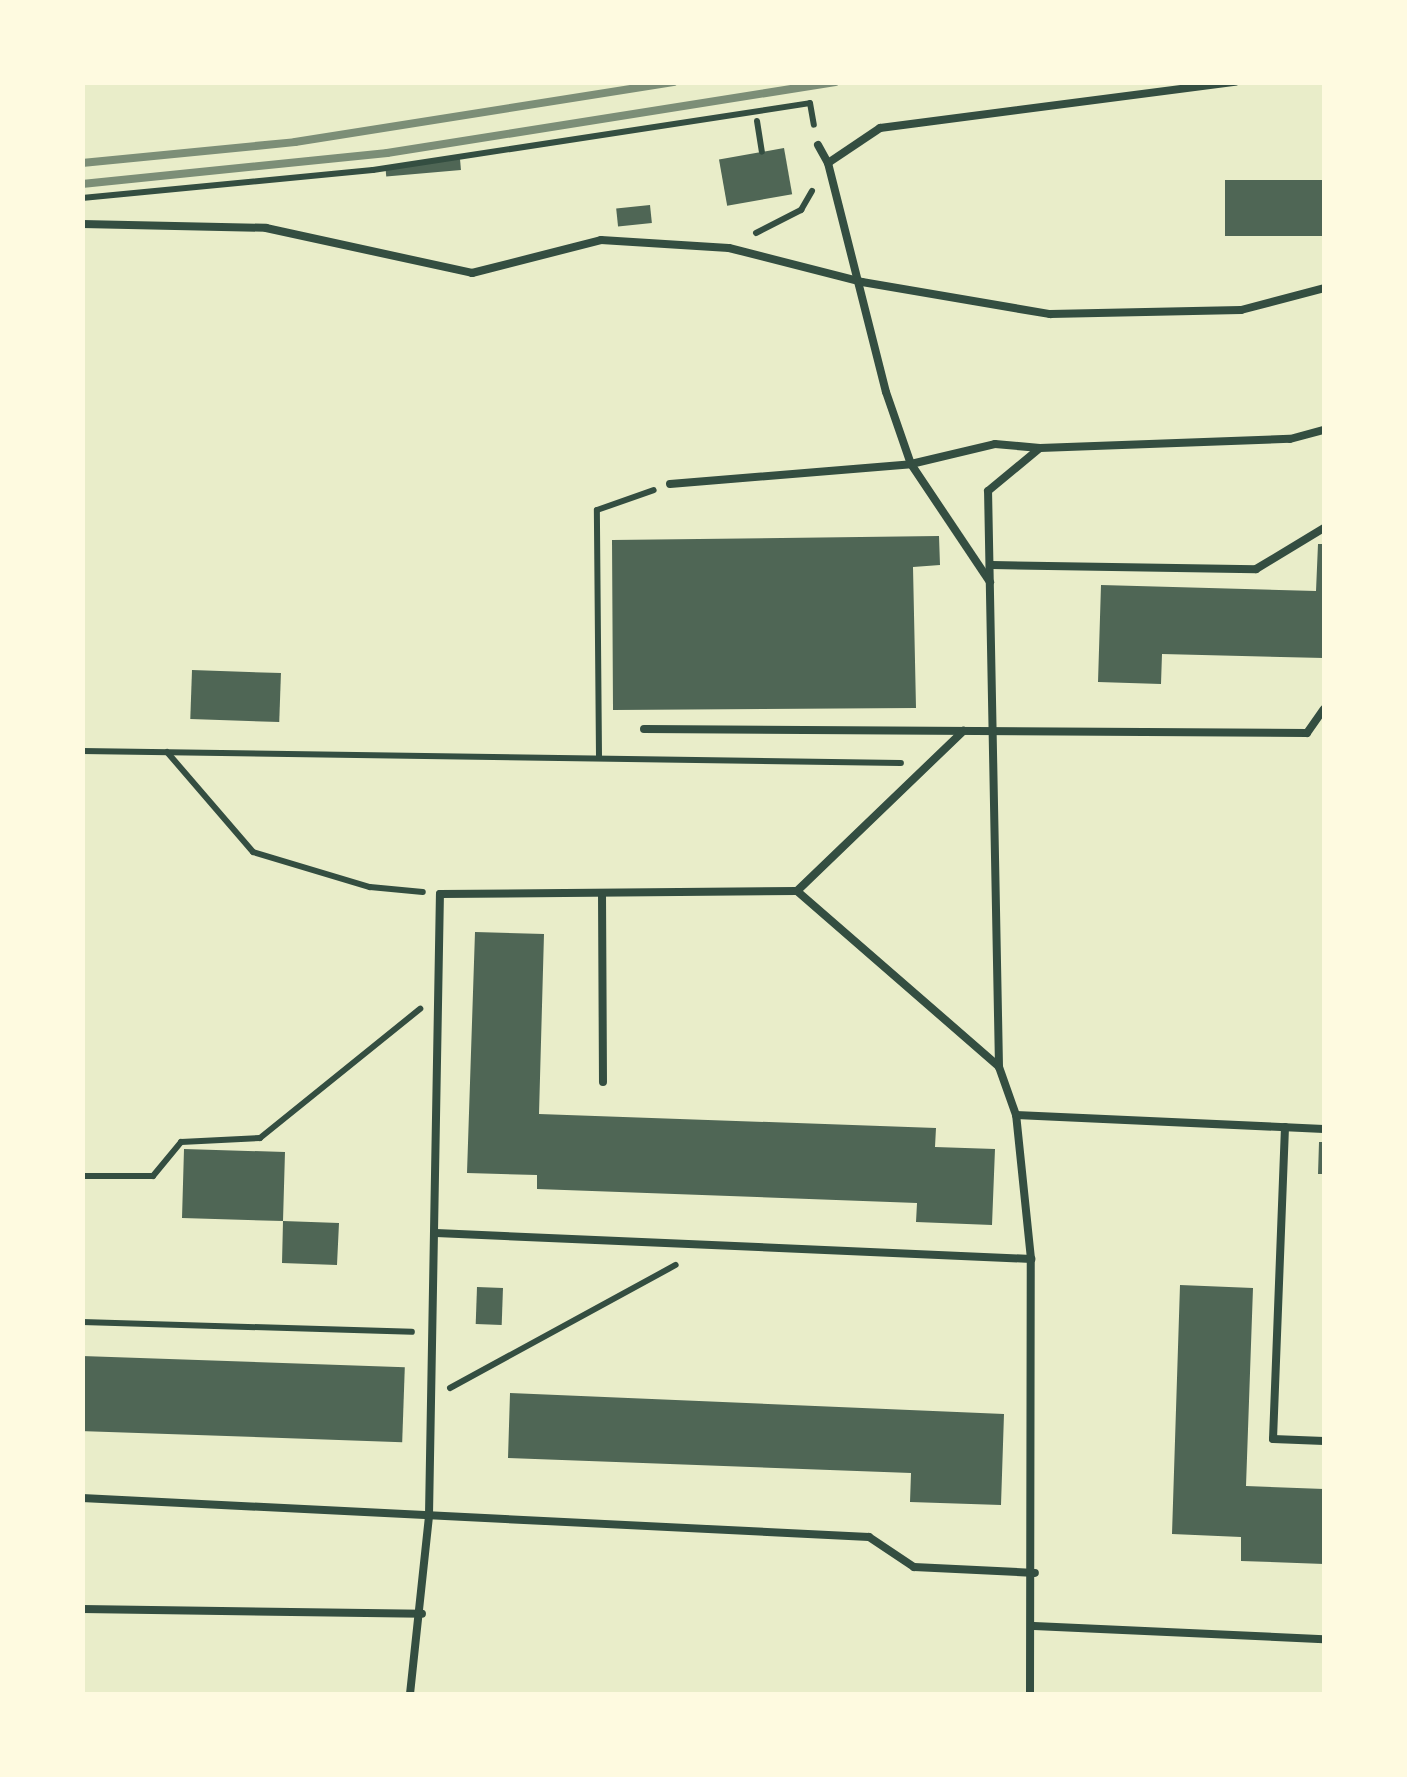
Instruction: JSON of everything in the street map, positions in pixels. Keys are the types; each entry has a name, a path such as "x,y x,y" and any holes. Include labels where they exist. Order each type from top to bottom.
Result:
{"lane":[{"path":"828,163 880,128 1235,82"},
{"path":"818,146 828,163 862,282 886,392 911,464 992,586"},
{"path":"82,224 266,228 472,273 601,240 728,248 862,282 1050,314 1241,310 1324,288"},
{"path":"670,484 911,464 995,444 1040,448 1290,439 1324,430"},
{"path":"1030,1694 1034,1626 1031,1259 1016,1115 999,1067 988,491 1040,448"},
{"path":"992,565 1256,568 1324,528"},
{"path":"644,729 995,728 1307,734 1324,709"},
{"path":"797,891 964,730"},
{"path":"410,1694 422,1614 429,1515 440,894 797,891 999,1067"},
{"path":"602,893 603,1082"},
{"path":"1016,1115 1324,1129"},
{"path":"1285,1128 1273,1439 1324,1441"},
{"path":"436,1232 722,1240 1031,1259"},
{"path":"82,1498 870,1537 914,1567 1034,1573"},
{"path":"82,1608 422,1614"},
{"path":"1034,1626 1324,1639"}],"path":[{"path":"82,198 374,170 810,103 812,113"},
{"path":"756,122 762,152"},
{"path":"728,248 801,210 828,163"},
{"path":"598,756 596,510 670,484"},
{"path":"82,751 906,763"},
{"path":"166,752 253,852 370,887 440,894"},
{"path":"82,1176 153,1176 180,1142 260,1138 440,993"},
{"path":"432,1398 722,1240"},
{"path":"82,1322 434,1332"}],"building":[{"path":"784,148 792,194 727,206 719,159"},
{"path":"460,159 461,170 386,176 385,166"},
{"path":"1225,180 1324,180 1324,236 1225,236"},
{"path":"650,205 652,223 618,226 616,209"},
{"path":"939,536 940,565 913,567 916,708 613,710 612,540"},
{"path":"1318,544 1324,544 1324,658 1162,654 1161,684 1098,682 1101,585 1316,591"},
{"path":"192,670 281,673 279,722 190,719"},
{"path":"475,932 544,934 539,1114 936,1128 935,1147 995,1149 992,1225 916,1222 917,1203 537,1189 537,1175 467,1173"},
{"path":"1319,1142 1324,1142 1324,1174 1318,1174"},
{"path":"184,1149 285,1152 283,1221 182,1218"},
{"path":"283,1221 339,1223 337,1265 282,1263"},
{"path":"1180,1285 1253,1288 1246,1486 1324,1489 1324,1564 1241,1561 1241,1537 1172,1534"},
{"path":"477,1287 503,1288 502,1325 476,1324"},
{"path":"82,1356 405,1367 402,1442 82,1431"},
{"path":"510,1393 1004,1414 1001,1505 910,1502 911,1473 508,1458"}],"railway":[{"path":"82,163 295,142 673,82"},
{"path":"82,184 387,153 835,82"}]}
